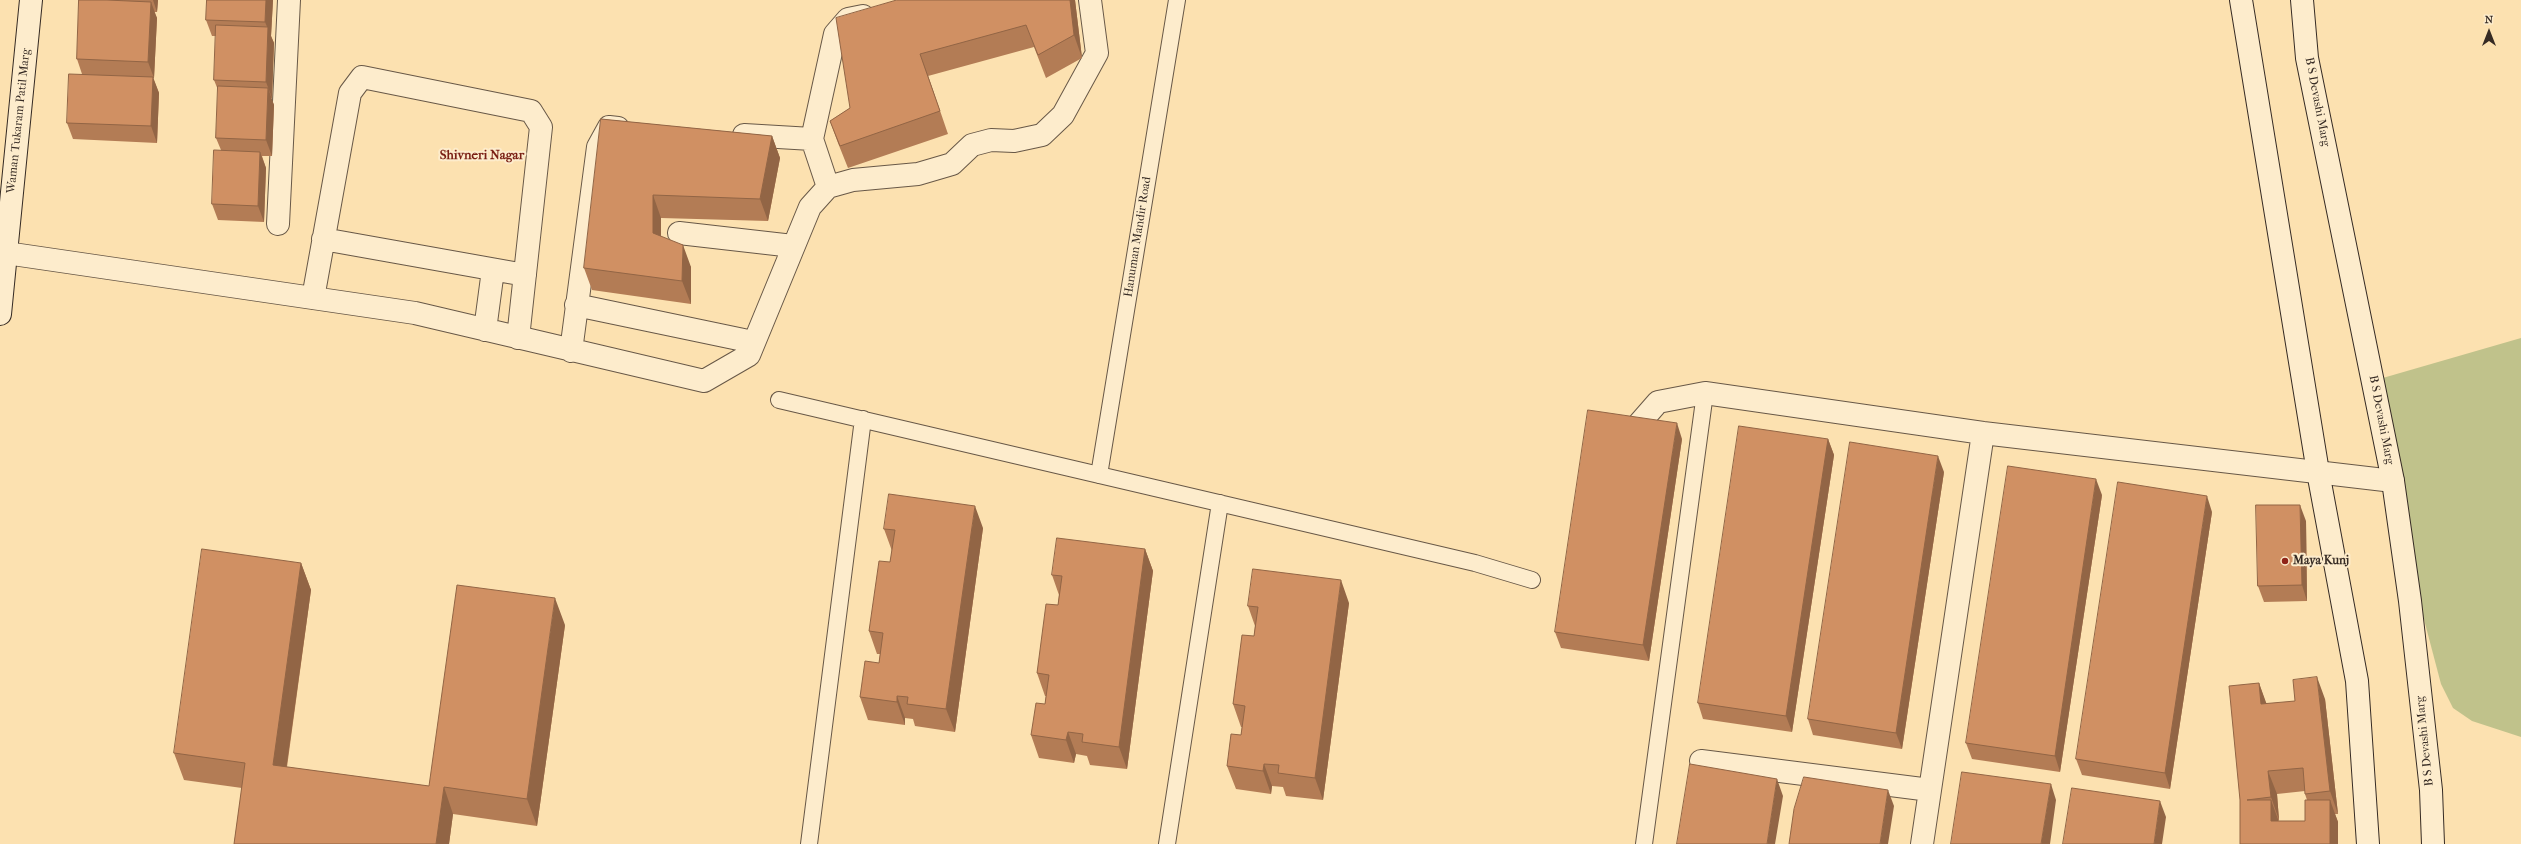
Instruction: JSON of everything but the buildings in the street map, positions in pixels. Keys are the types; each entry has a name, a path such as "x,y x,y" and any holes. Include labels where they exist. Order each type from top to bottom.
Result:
{"street":[{"name":"Waman Tukaram Patil Marg","path":"0,314 31,0"},
{"path":"278,224 290,0"},
{"path":"6,253 416,313 571,351 704,381 749,355 810,207 828,187 853,180 918,174 952,164 972,145 991,140 1014,141 1042,135 1063,115 1097,53 1090,0"},
{"path":"2241,0 2318,472 2356,681 2368,844"},
{"name":"B S Devashi Marg","path":"2302,0 2307,58 2393,481 2410,601 2431,790 2433,844"},
{"path":"828,187 812,139 835,34 848,18 885,11"},
{"path":"313,298 350,93 362,77 531,111 541,127 518,338"},
{"path":"571,351 598,147 609,127 640,129"},
{"path":"726,134 812,139"},
{"path":"679,234 793,246"},
{"path":"323,239 525,276"},
{"path":"485,330 493,270"},
{"path":"576,305 754,342"},
{"path":"1637,426 1658,402 1705,393 1983,433 2393,481"},
{"path":"1922,844 1983,433"},
{"path":"1701,761 1930,790"}],"lane":[{"name":"Hanuman Mandir Road","path":"1099,475 1177,0"},
{"path":"1644,844 1705,393"},
{"path":"779,400 1475,563 1532,580"},
{"path":"809,844 863,419"},
{"path":"1167,844 1220,503"}],"green space":[{"path":"2521,338 2521,737 2472,721 2453,708 2441,684 2362,384"}],"place":[{"name":"Maya Kunj","path":"2285,561"}],"district":[{"name":"Shivneri Nagar","path":"482,156"}]}
